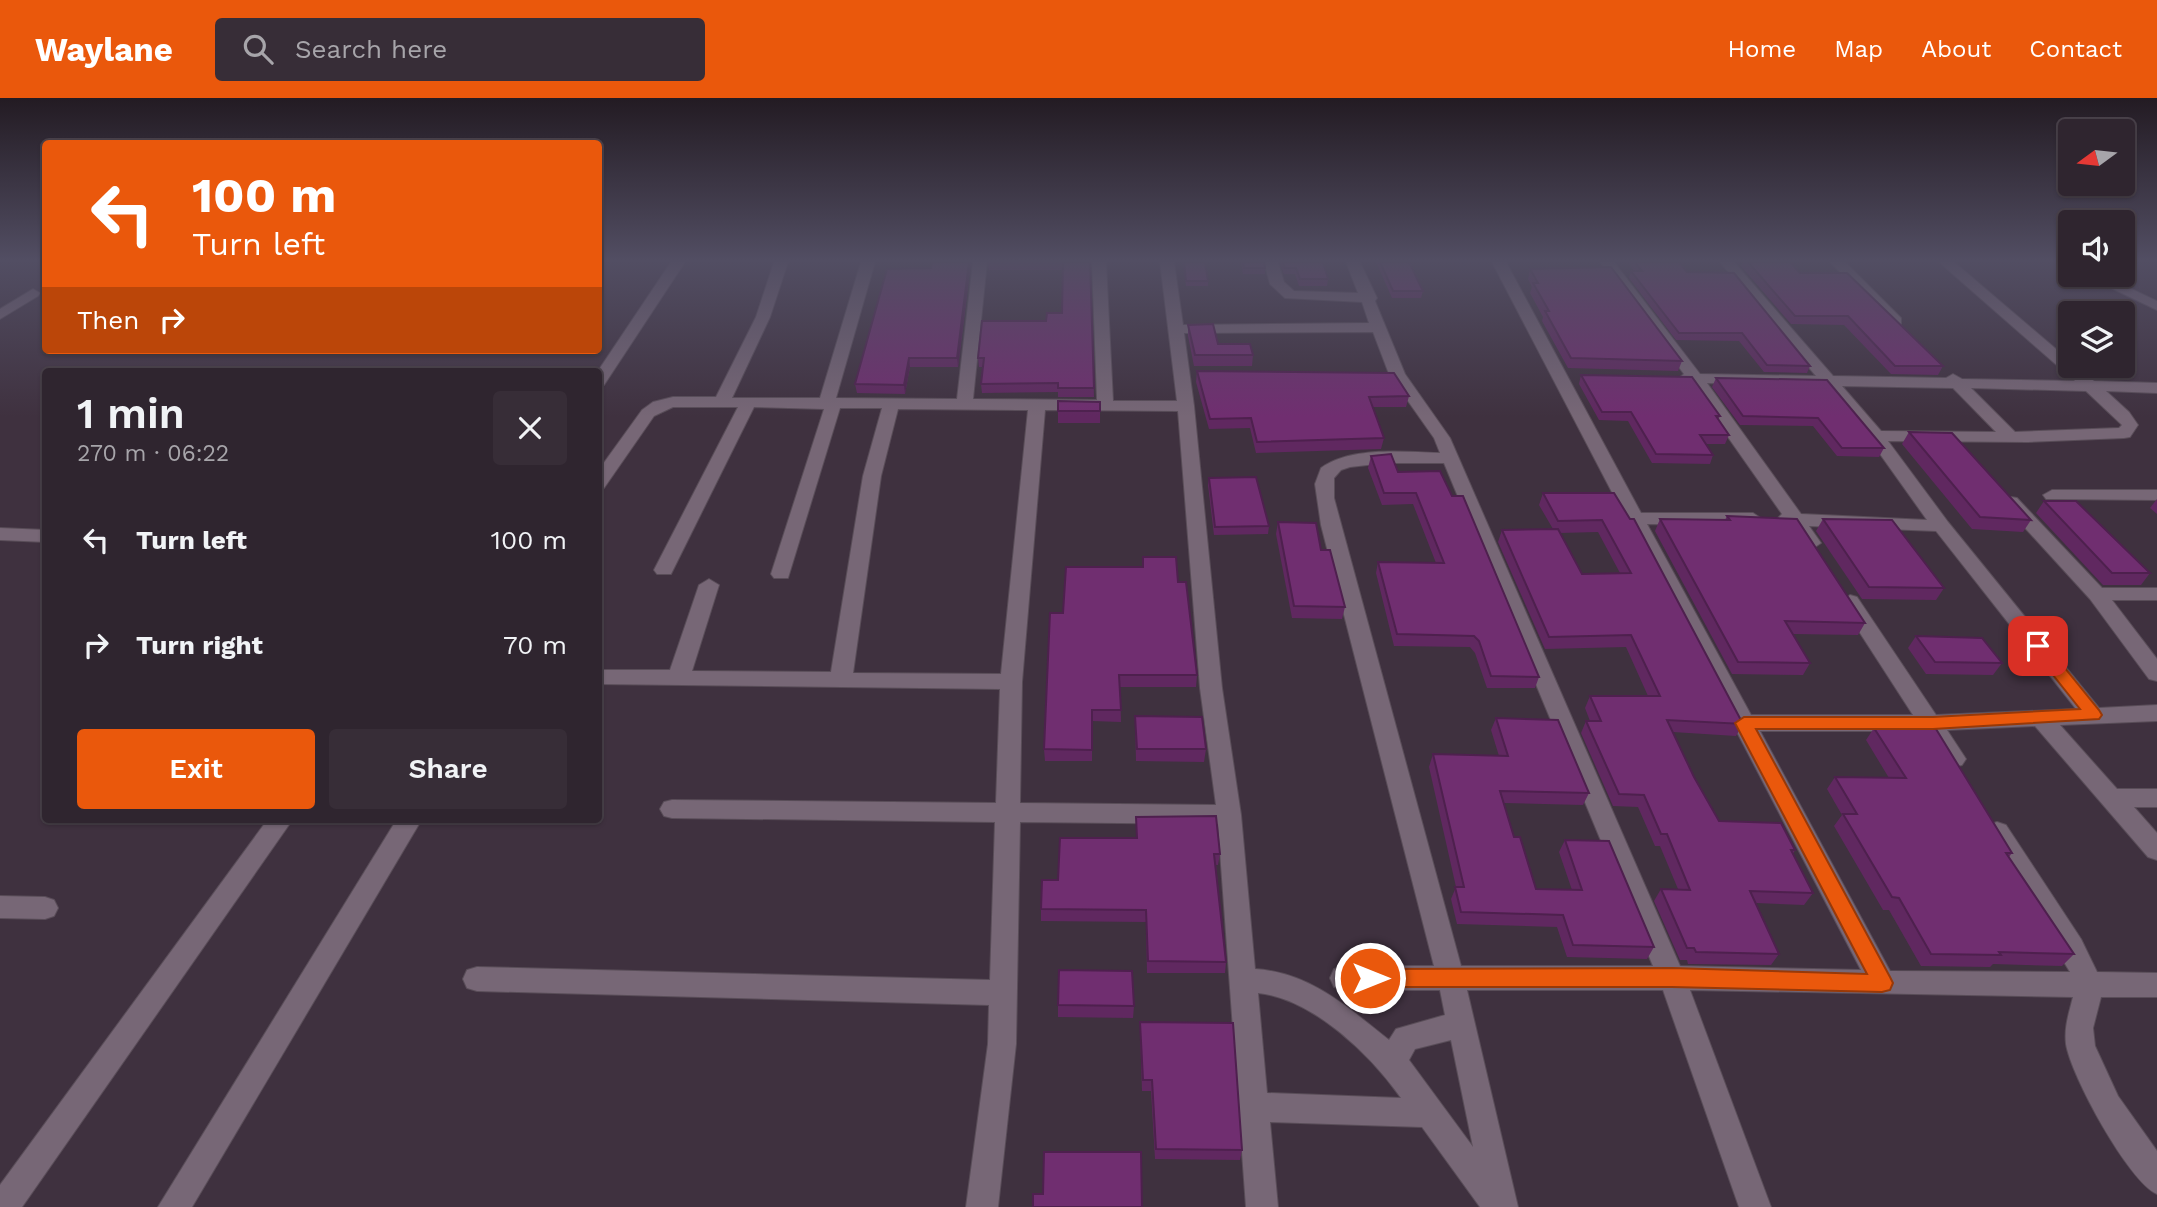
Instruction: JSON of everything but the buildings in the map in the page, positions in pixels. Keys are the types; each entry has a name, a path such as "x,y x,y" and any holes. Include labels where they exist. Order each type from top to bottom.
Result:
{"street":[{"path":"602,376 643,314"},
{"path":"721,402 764,314"},
{"path":"781,573 854,314"},
{"path":"964,405 974,314"},
{"path":"1101,314 1105,407"},
{"path":"1175,314 1190,374 1186,406 1211,688 1228,815 1245,979 1262,1207"},
{"path":"1375,314 1391,374 1442,438 1672,978 1755,1207"},
{"path":"1529,314 1566,376 1635,518 1882,983"},
{"path":"1646,314 1797,520 1824,562"},
{"path":"1771,314 1876,436 1941,526 2094,715"},
{"path":"1888,314 1911,337"},
{"path":"1876,436 2011,437 2124,433 2130,425 2123,415 2006,314"},
{"path":"1178,329 1380,327"},
{"path":"1940,365 2011,437"},
{"path":"1668,377 2157,388"},
{"path":"2137,387 2157,401"},
{"path":"602,478 636,429 659,405 673,402 1186,406"},
{"path":"664,570 748,403"},
{"path":"841,678 873,476 891,404"},
{"path":"982,1207 1003,1044 1002,993 1010,814 1011,682 1037,406"},
{"path":"1951,437 1969,457"},
{"path":"1450,458 1360,460 1336,465 1328,471 1323,485 1330,525 1451,978 1500,1207"},
{"path":"1997,486 2097,594 2157,674"},
{"path":"2052,495 2157,495"},
{"path":"1635,518 1797,520 1941,526"},
{"path":"0,534 42,536"},
{"path":"1838,583 1933,723 1967,781"},
{"path":"679,677 709,585"},
{"path":"2097,594 2157,594"},
{"path":"602,677 1011,682"},
{"path":"1744,723 1933,723 2157,713"},
{"path":"2040,717 2157,850"},
{"path":"2111,797 2157,798"},
{"path":"672,809 1228,815"},
{"path":"1987,816 2071,947 2090,986 2079,1030 2085,1061 2098,1087 2157,1178"},
{"path":"3,1207 278,823"},
{"path":"174,1207 408,823"},
{"path":"0,907 45,908"},
{"path":"1344,978 1672,978 2157,985"},
{"path":"477,979 1002,993"},
{"path":"1245,979 1280,983 1318,1000 1392,1061 1500,1207"},
{"path":"1392,1061 1406,1038 1461,1024"},
{"path":"1254,1107 1430,1113"}],"route":[{"path":"1370,978 1672,978 1882,983 1744,723 1933,723 2094,715 2038,646"}]}
